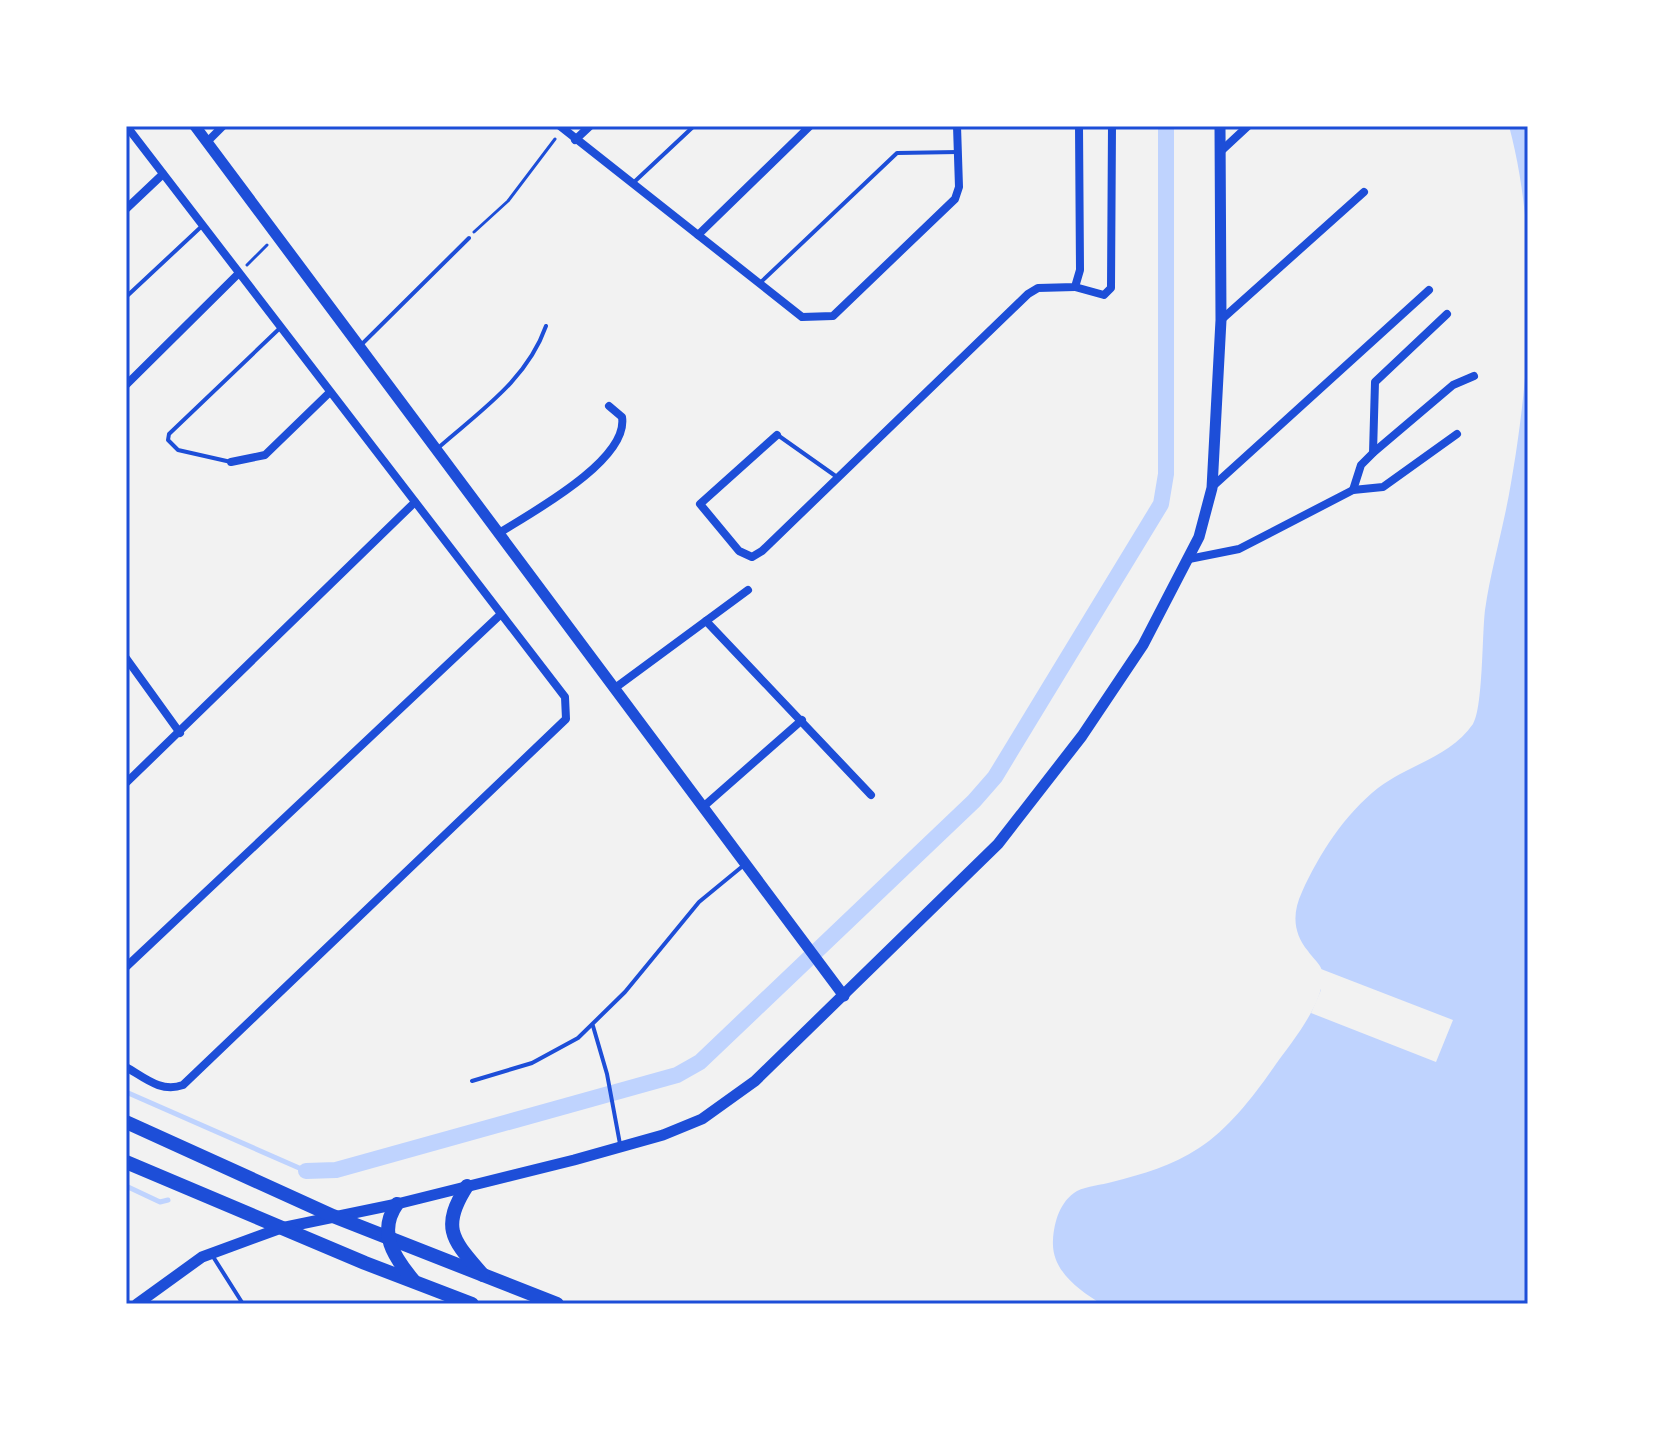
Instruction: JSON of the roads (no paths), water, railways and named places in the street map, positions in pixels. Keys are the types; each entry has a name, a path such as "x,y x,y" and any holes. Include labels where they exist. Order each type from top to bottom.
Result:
{"main road":[{"path":"126,1122 333,1216 557,1304"},
{"path":"126,1162 472,1304"},
{"path":"467,1186 454,1206 451,1221 453,1237 460,1251 485,1278"},
{"path":"397,1204 389,1218 387,1237 413,1280"}],"street":[{"path":"195,126 844,996"},
{"path":"207,142 223,126"},
{"path":"560,126 802,317 833,316 947,209 959,187 957,126"},
{"path":"575,140 590,126"},
{"path":"698,235 810,126"},
{"path":"1075,287 1080,270 1079,126"},
{"path":"777,435 700,504 739,551 752,557 840,480 1028,294 1038,288 1075,287 1104,295 1111,288 1112,126"},
{"path":"141,1300 210,1253 281,1228 467,1186 621,1146 702,1119 730,1102 844,996 998,844 1082,736 1143,645 1189,559 1212,488 1221,320 1220,126"},
{"path":"1220,152 1248,126"},
{"path":"126,1067 160,1087 171,1090 183,1085 566,719 565,697 128,128"},
{"path":"126,209 163,174"},
{"path":"1221,320 1364,192"},
{"path":"126,385 238,274"},
{"path":"1212,488 1429,290"},
{"path":"1373,453 1375,382 1447,314"},
{"path":"1353,490 1361,465 1373,453 1453,385 1474,376"},
{"path":"231,462 265,455 330,392"},
{"path":"499,533 573,487 614,444 623,426 622,417 609,406"},
{"path":"1189,559 1250,545 1353,490 1383,487 1457,434"},
{"path":"127,779 180,733 415,502"},
{"path":"615,688 748,590"},
{"path":"126,967 501,614"},
{"path":"706,621 871,795"},
{"path":"126,658 180,733"},
{"path":"703,807 802,720"}],"lane":[{"path":"631,184 694,126"},
{"path":"759,283 897,153 958,152"},
{"path":"126,297 202,226"},
{"path":"359,347 469,238"},
{"path":"437,450 521,375 538,349 546,326"},
{"path":"231,462 178,450 168,440 169,434 280,328"},
{"path":"777,435 840,480"},
{"path":"472,1081 532,1063 578,1038 593,1026 699,902 746,864"},
{"path":"593,1026 607,1074 621,1146"},
{"path":"210,1253 243,1304"}],"water":[{"path":"1509,126 1528,126 1528,257 1519,169"},
{"path":"1528,324 1528,1304 1102,1304 1075,1286 1056,1261 1054,1233 1062,1206 1081,1189 1168,1165 1189,1154 1221,1131 1241,1110 1299,1032 1320,991 1323,979 1321,968 1299,937 1296,915 1302,892 1316,863 1344,822 1366,798 1390,780 1453,745 1473,724 1480,687 1485,610 1518,440"}],"waterway":[{"path":"306,1171 336,1170 677,1075 700,1062 974,801 995,777 1161,504 1166,474 1166,126"},
{"path":"126,1092 306,1171"},
{"path":"126,1186 160,1202 168,1200"}]}
